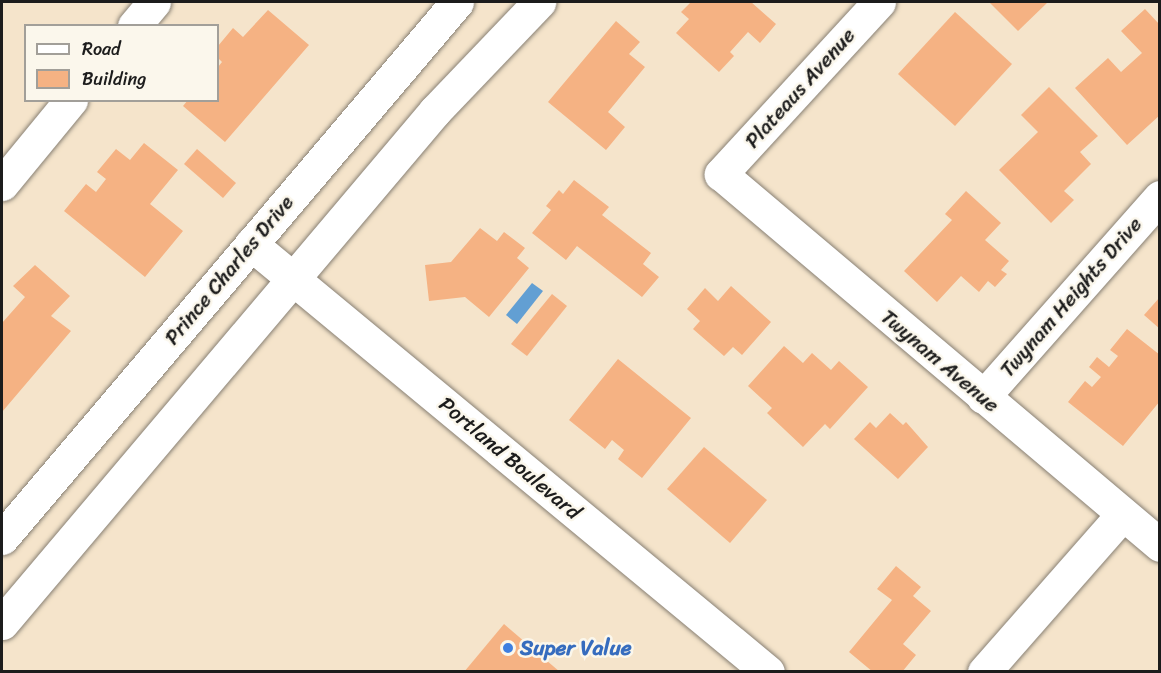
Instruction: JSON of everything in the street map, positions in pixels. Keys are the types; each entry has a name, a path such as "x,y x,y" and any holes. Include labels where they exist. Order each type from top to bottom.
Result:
{"main road":[{"path":"136,24 154,2"},
{"name":"Prince Charles Drive","path":"2,538 457,2"},
{"path":"2,623 435,111 539,2"},
{"name":"Plateaus Avenue","path":"721,174 879,2"},
{"path":"2,184 69,102"},
{"name":"Twynam Avenue","path":"721,174 983,398 1160,545"},
{"name":"Twynam Heights Drive","path":"983,398 1160,197"},
{"name":"Portland Boulevard","path":"251,244 768,672"},
{"path":"984,672 1123,514"}],"water":[{"path":"532,283 543,291 517,324 506,315"}],"building":[{"path":"691,2 751,2 776,24 760,43 748,32 730,52 734,56 719,72 676,33 689,19 681,12"},
{"path":"989,2 1048,2 1018,31"},
{"path":"1145,9 1160,25 1160,115 1127,145 1075,88 1108,58 1121,72 1142,53 1121,31"},
{"path":"268,10 309,45 225,142 183,106 186,102 219,102 219,66 222,62 219,59 219,45 233,28 243,37"},
{"path":"955,12 1012,64 955,126 898,74"},
{"path":"616,21 640,42 629,54 645,67 608,112 625,127 606,150 548,102"},
{"path":"1049,87 1098,136 1080,152 1091,164 1064,191 1074,200 1051,223 999,170 1038,132 1021,115"},
{"path":"144,143 178,170 150,204 183,231 145,277 64,211 86,184 96,192 106,179 97,172 116,149 130,160"},
{"path":"197,149 236,183 223,198 184,164"},
{"path":"574,180 609,207 602,215 651,253 643,264 659,277 642,297 577,246 566,260 532,233 551,210 546,206 559,190 563,194"},
{"path":"966,191 1001,223 985,240 1009,261 1001,270 1007,274 995,287 988,281 979,292 961,276 937,302 904,271 952,220 945,214"},
{"path":"480,228 497,241 504,232 525,248 517,258 529,268 489,317 465,297 429,301 425,265 451,262"},
{"path":"35,265 70,296 51,316 71,331 2,412 2,323 25,297 13,286"},
{"path":"731,286 771,322 742,355 733,347 724,356 693,329 700,321 687,309 705,288 718,301"},
{"path":"552,294 567,306 527,356 511,344"},
{"path":"1160,297 1160,329 1144,315"},
{"path":"1127,329 1160,355 1160,401 1123,446 1068,402 1085,381 1092,387 1101,377 1089,367 1097,357 1109,367 1118,356 1110,350"},
{"path":"784,346 803,363 812,353 831,370 839,361 868,387 830,429 825,424 803,447 767,413 772,408 748,386"},
{"path":"618,359 691,418 642,478 618,459 624,450 612,440 605,449 569,420"},
{"path":"890,413 903,425 906,422 928,447 898,479 854,439 870,422 876,428"},
{"path":"704,447 767,500 730,543 667,489"},
{"path":"896,566 921,587 913,596 931,611 903,644 916,655 902,672 873,672 849,652 892,600 877,589"},
{"name":"Super Value","path":"504,624 560,672 464,672"}],"place":[{"name":"Super Value","path":"508,648"}]}
